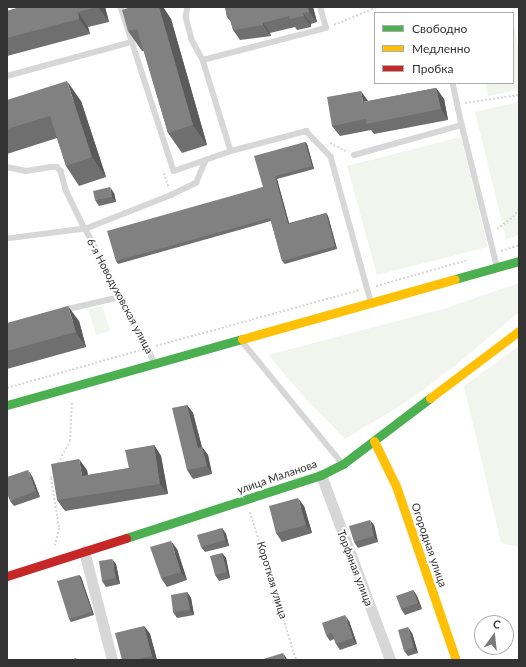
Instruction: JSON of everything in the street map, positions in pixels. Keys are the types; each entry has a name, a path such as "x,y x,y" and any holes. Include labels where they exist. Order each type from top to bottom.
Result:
{"street":[{"path":"7,406 519,262"},
{"name":"улица Маланова","path":"7,576 321,475 343,464 519,331"},
{"name":"Огородная улица","path":"374,441 396,486 456,660"},
{"name":"Торфяная улица","path":"321,475 390,660"},
{"path":"84,551 112,660"}],"lane":[{"path":"121,7 131,42 174,171 231,151 306,131 331,157 372,303"},
{"path":"188,7 186,17 192,40 203,60 231,151"},
{"path":"203,60 326,28 320,7"},
{"path":"7,76 131,42"},
{"path":"453,84 462,125 498,267"},
{"path":"354,155 462,125"},
{"name":"6-я Новодуховская улица","path":"154,364 148,348 85,229 171,195 196,183 206,160"},
{"path":"7,167 26,171 51,167 61,171 66,190 85,229 7,239"},
{"path":"60,311 120,297"},
{"path":"240,340 343,464"}],"path":[{"path":"326,28 377,7"},
{"path":"458,104 519,95"},
{"path":"489,235 513,216 519,208"},
{"path":"494,253 519,245"},
{"path":"7,388 472,259"},
{"path":"57,466 70,441 72,387 71,370"},
{"path":"52,561 59,528 51,478 54,472"},
{"name":"Короткая улица","path":"247,500 296,660"}],"shaded area":[{"path":"514,25 519,51 519,90 488,96 485,84 514,84"},
{"path":"519,102 519,235 506,239 475,112"},
{"path":"461,137 488,247 377,275 347,166"},
{"path":"519,283 519,312 456,365 405,403 345,439 305,398 268,355 443,309"},
{"path":"102,306 110,331 96,335 88,309"},
{"path":"519,346 519,547 501,543 464,386"}],"building":[{"path":"21,7 97,7 78,12 79,19 7,38 7,11"},
{"path":"128,7 159,7 193,125 168,133 137,29 128,31 122,10"},
{"path":"225,7 308,7 309,12 303,13 304,16 290,19 289,16 263,23 263,25 233,30 229,16 227,17"},
{"path":"67,81 92,157 66,166 50,116 7,129 7,100"},
{"path":"436,88 441,109 366,124 366,119 332,126 327,97 361,91 363,102"},
{"path":"305,142 312,166 275,176 288,224 326,213 335,246 282,261 270,218 116,261 107,231 263,187 254,156"},
{"path":"110,187 112,197 95,200 93,191"},
{"path":"68,306 76,332 7,351 7,323"},
{"path":"187,405 198,448 202,447 207,466 187,470 172,408"},
{"path":"154,445 160,484 57,500 51,464 79,459 82,476 129,468 125,450"},
{"path":"28,470 36,491 10,501 7,493 7,477"},
{"path":"298,498 306,525 276,533 269,506"},
{"path":"370,520 374,536 354,542 349,526"},
{"path":"222,528 225,540 201,547 197,535"},
{"path":"171,541 181,572 161,578 150,547"},
{"path":"222,553 227,572 215,575 210,556"},
{"path":"112,559 116,578 102,581 99,561"},
{"path":"79,575 92,612 69,619 57,581"},
{"path":"413,590 418,603 401,609 396,596"},
{"path":"187,592 190,610 173,612 171,595"},
{"path":"345,615 353,638 336,644 332,633 326,635 322,623"},
{"path":"144,626 152,656 135,660 122,660 115,633"},
{"path":"408,627 414,648 404,651 398,630"},
{"path":"283,653 285,660 260,660"}],"traffic: fast":[{"path":"455,279 519,261"},
{"path":"7,405 242,339"},
{"path":"126,538 321,475 343,464 430,398"}],"traffic: slow":[{"path":"242,339 455,279"},
{"path":"430,398 519,331"},
{"path":"374,441 396,486 456,660"}],"traffic: jam":[{"path":"7,576 126,538"}]}
